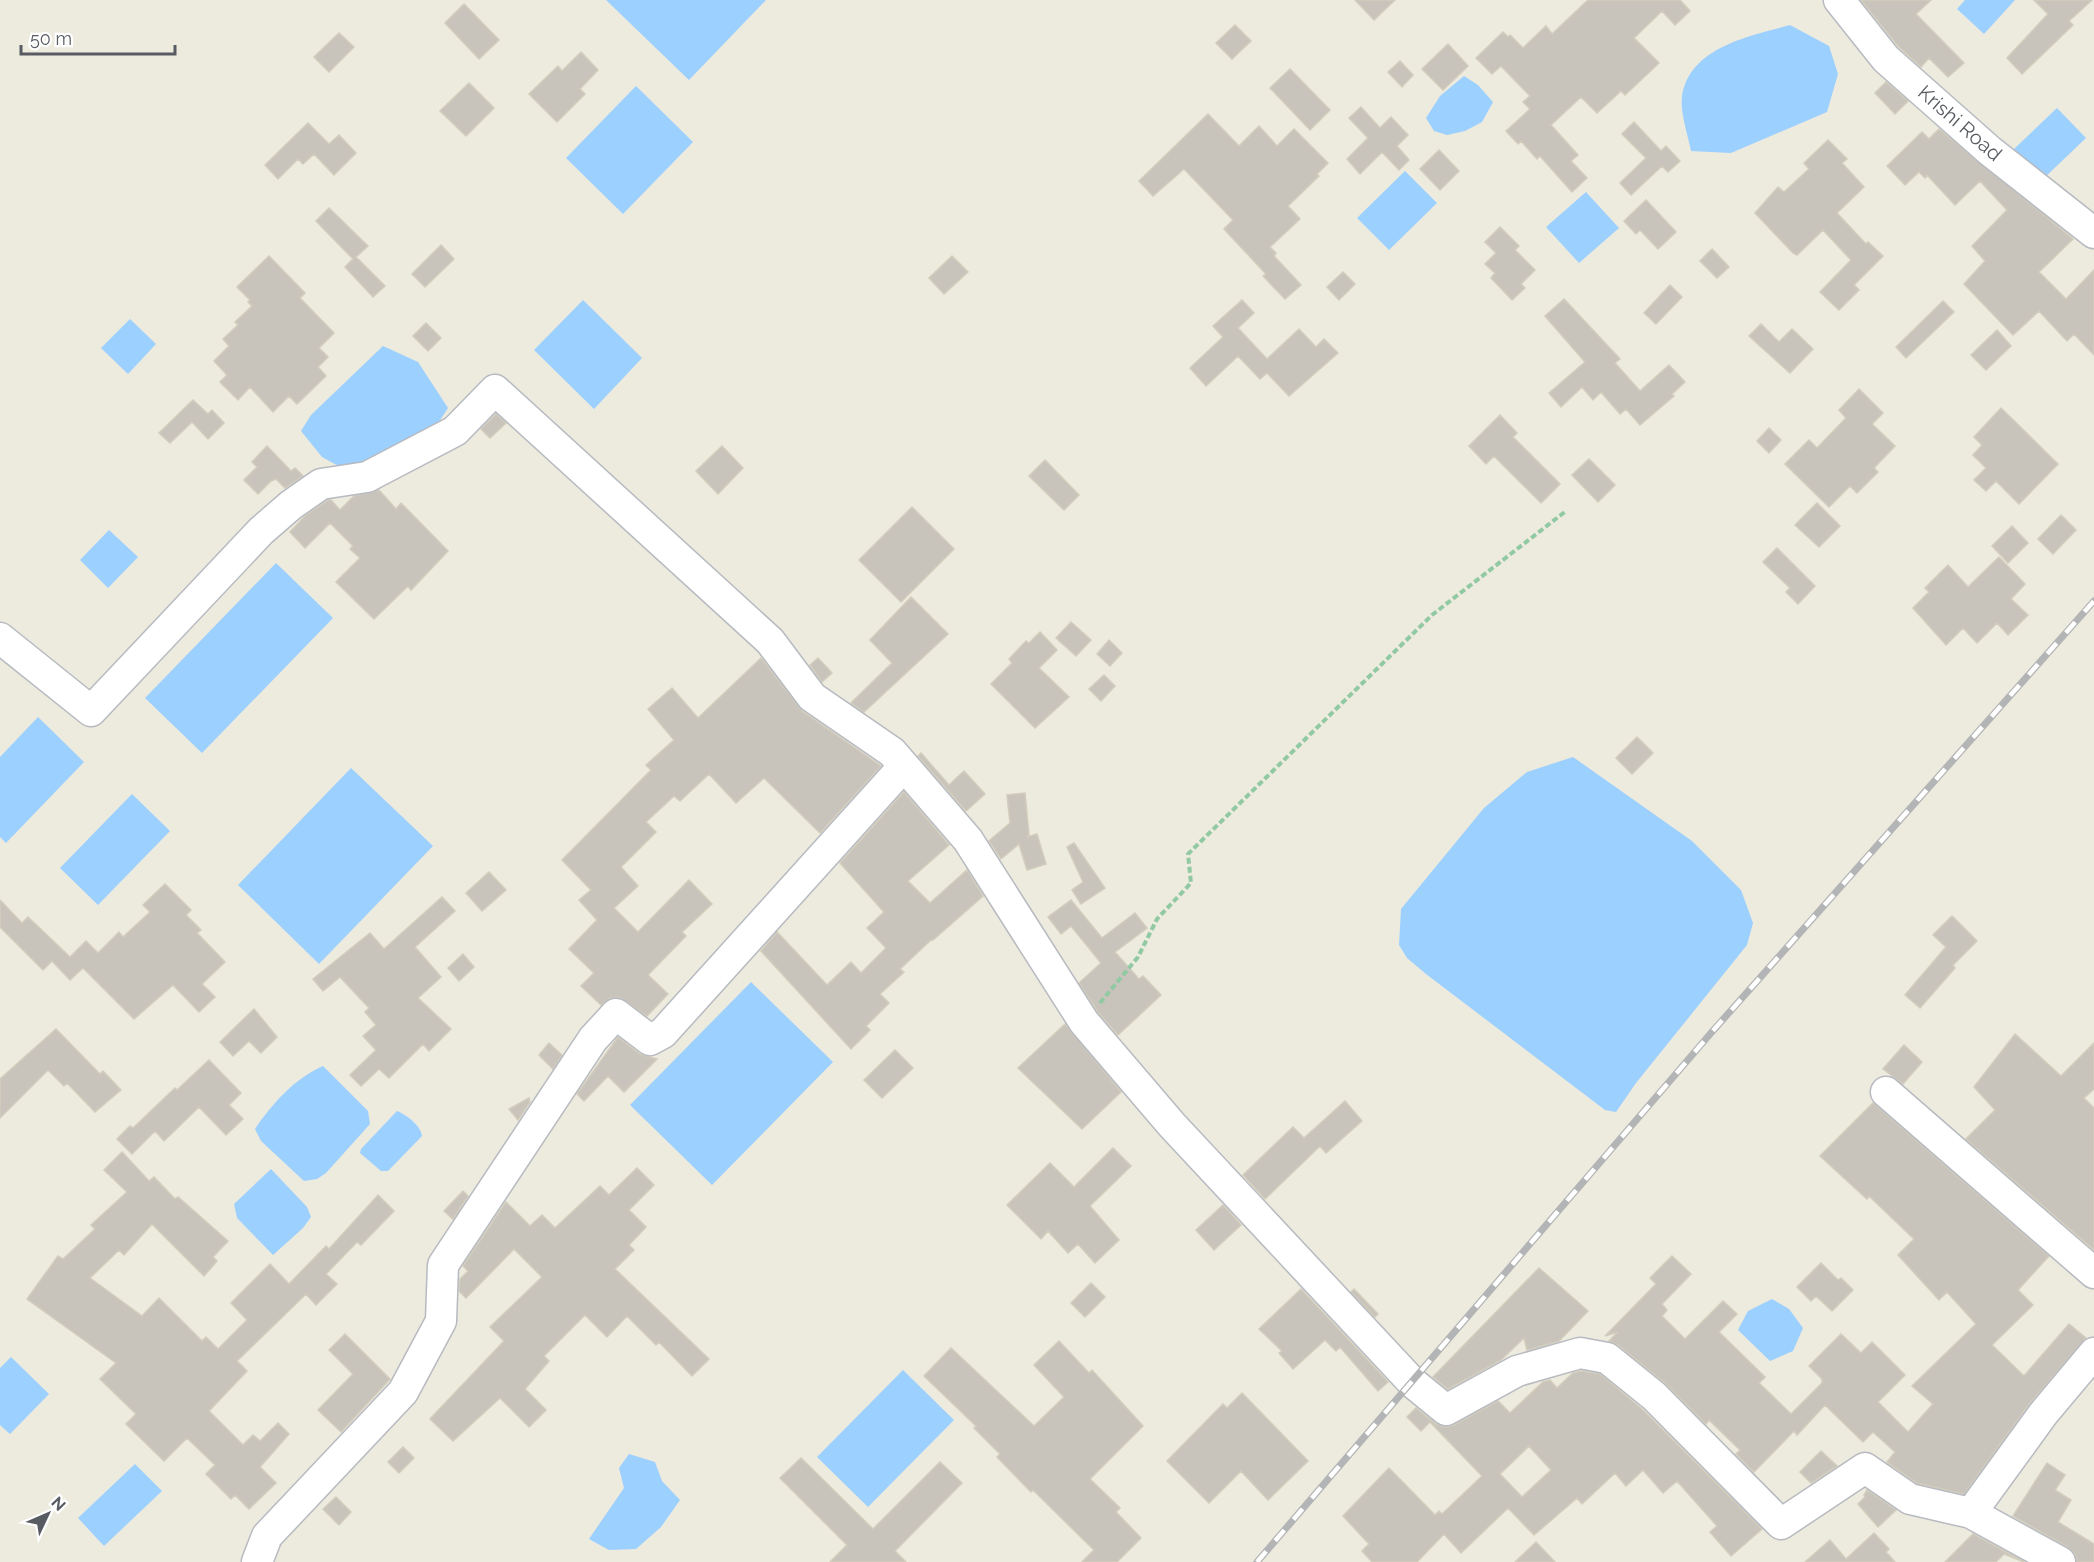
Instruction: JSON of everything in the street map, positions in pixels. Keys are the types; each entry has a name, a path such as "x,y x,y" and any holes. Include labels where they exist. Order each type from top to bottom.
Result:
{"street":[{"name":"Krishi Road","path":"1839,0 1886,59 1990,151 2094,232"},
{"path":"0,638 92,711 261,531 291,505 321,484 367,477 455,430 495,390 770,641 812,697 892,752 968,840 1084,1022 1180,1134 1413,1383 1446,1410 1517,1371 1580,1353 1607,1358 1654,1396 1781,1524 1865,1468 1910,1499 1971,1513 2060,1562"},
{"path":"257,1562 267,1536 403,1392 441,1321 443,1264 593,1039 616,1014 650,1040 663,1033 904,766"},
{"path":"1886,1092 2094,1274"},
{"path":"1971,1513 2043,1414 2094,1353"}],"path":[{"path":"1084,1022 1138,957 1156,919 1191,883 1188,854 1432,615 1566,511"}],"water":[{"path":"606,0 766,0 689,80"},
{"path":"1965,0 2015,0 1984,34 1957,9"},
{"path":"1790,25 1829,46 1838,74 1827,112 1731,153 1691,151 1683,117 1682,97 1687,80 1696,66 1709,55 1740,39"},
{"path":"1464,76 1478,85 1493,102 1482,122 1465,131 1447,135 1434,131 1426,118 1440,96"},
{"path":"636,86 693,142 623,214 566,158"},
{"path":"2057,108 2086,138 2042,180 2013,150"},
{"path":"1405,171 1437,203 1389,250 1357,218"},
{"path":"1586,192 1619,228 1579,263 1546,227"},
{"path":"583,300 642,358 594,409 534,350"},
{"path":"130,319 156,344 128,374 101,348"},
{"path":"383,346 418,362 448,408 435,428 355,475 322,457 301,431 311,415"},
{"path":"109,530 138,557 108,588 80,560"},
{"path":"276,563 333,618 202,753 145,698"},
{"path":"38,717 84,762 6,843 0,837 0,757"},
{"path":"1573,757 1692,841 1741,890 1753,923 1747,945 1636,1083 1616,1112 1605,1110 1426,974 1407,958 1399,945 1401,909 1484,808 1527,772"},
{"path":"351,768 433,846 319,964 238,885"},
{"path":"132,794 170,831 98,905 60,868"},
{"path":"751,982 833,1062 712,1185 630,1105"},
{"path":"323,1066 368,1111 370,1124 326,1173 317,1179 304,1181 261,1141 255,1129 285,1093 303,1077"},
{"path":"397,1111 413,1121 422,1136 388,1171 381,1171 360,1153 361,1149"},
{"path":"271,1169 307,1207 311,1217 303,1228 273,1255 237,1218 234,1204"},
{"path":"1772,1299 1789,1309 1803,1328 1793,1351 1770,1361 1738,1330 1748,1311"},
{"path":"11,1357 49,1394 10,1434 0,1425 0,1368"},
{"path":"903,1370 954,1420 868,1507 817,1457"},
{"path":"629,1454 655,1462 662,1481 680,1500 661,1527 636,1549 609,1550 589,1539 624,1488 619,1468"},
{"path":"135,1464 162,1491 104,1546 78,1518"}],"building":[{"path":"1355,0 1395,0 1374,20"},
{"path":"1588,0 1680,0 1690,11 1675,25 1662,11 1634,38 1659,63 1625,95 1621,91 1597,113 1581,97 1551,125 1578,155 1571,161 1587,178 1572,192 1540,156 1537,159 1521,141 1518,144 1506,131 1530,109 1523,102 1530,96 1501,66 1492,74 1476,58 1503,32 1508,37 1510,35 1523,48 1546,26 1552,34"},
{"path":"1861,0 1931,0 1916,14 1964,63 1948,77 1929,58 1921,67 1899,47"},
{"path":"2034,0 2092,0 2069,21 2073,25 2022,74 2007,58 2048,14"},
{"path":"464,4 499,40 479,59 445,23"},
{"path":"1235,25 1251,41 1232,59 1216,43"},
{"path":"339,33 354,47 329,72 314,57"},
{"path":"1448,44 1468,66 1443,90 1422,69"},
{"path":"581,52 598,70 580,89 585,94 557,122 529,94 558,66 562,71"},
{"path":"1400,61 1413,75 1402,87 1388,72"},
{"path":"1290,69 1330,110 1310,130 1270,88"},
{"path":"1886,82 1908,101 1895,114 1875,93"},
{"path":"469,83 494,108 466,136 440,111"},
{"path":"1361,107 1380,128 1391,117 1408,135 1397,146 1409,160 1399,170 1382,152 1360,174 1347,159 1368,138 1349,118"},
{"path":"1208,114 1239,146 1259,126 1277,146 1294,129 1328,163 1317,174 1319,176 1288,206 1300,219 1270,247 1276,253 1274,256 1301,285 1285,299 1263,276 1266,274 1224,229 1233,220 1184,169 1153,196 1139,181"},
{"path":"1634,122 1661,151 1666,146 1680,161 1668,172 1662,166 1631,195 1620,183 1646,158 1622,134"},
{"path":"308,123 329,144 339,135 356,153 334,175 314,154 303,164 298,159 278,179 265,165"},
{"path":"1939,129 2073,239 2039,272 2066,299 2094,270 2094,355 2074,334 2067,341 2039,311 2013,335 1964,284 1985,261 1972,246 2007,210 1980,181 1955,205 1927,175 1925,178 1919,172 1905,185 1887,166 1922,132 1929,139"},
{"path":"1828,140 1847,159 1842,163 1864,187 1837,213 1866,244 1868,242 1883,256 1854,285 1859,290 1839,310 1820,292 1851,260 1823,230 1797,255 1755,213 1778,187 1784,192 1809,169 1804,163"},
{"path":"1439,150 1459,171 1440,190 1420,169"},
{"path":"1646,200 1676,232 1658,249 1640,230 1636,234 1624,221"},
{"path":"329,208 368,246 356,257 385,286 373,297 345,267 353,259 316,221"},
{"path":"1500,227 1519,246 1515,250 1535,270 1521,284 1525,288 1512,300 1491,278 1495,273 1485,264 1496,253 1485,242"},
{"path":"441,245 454,259 425,287 412,274"},
{"path":"1712,249 1729,267 1717,278 1700,261"},
{"path":"269,256 305,293 300,298 334,333 319,348 328,357 318,367 326,376 297,404 289,396 273,412 250,387 238,400 220,382 227,375 214,361 229,346 223,339 238,325 235,322 252,306 248,302 250,300 237,287"},
{"path":"952,256 968,272 944,294 929,278"},
{"path":"1343,272 1355,284 1339,300 1327,287"},
{"path":"1670,285 1682,297 1656,324 1644,313"},
{"path":"1564,299 1620,359 1615,363 1640,391 1669,365 1685,382 1672,394 1674,396 1640,425 1626,409 1620,414 1601,392 1593,400 1582,387 1561,407 1549,393 1585,362 1545,316"},
{"path":"1242,300 1254,313 1238,328 1267,359 1299,329 1316,347 1324,339 1338,353 1289,396 1267,373 1260,379 1238,356 1206,386 1190,368 1223,337 1213,326"},
{"path":"1943,301 1954,312 1906,358 1896,347"},
{"path":"426,323 441,338 428,351 413,336"},
{"path":"1761,324 1779,342 1792,329 1813,349 1790,373 1749,336"},
{"path":"1997,330 2011,346 1986,370 1971,355"},
{"path":"1859,389 1883,413 1872,424 1895,446 1874,468 1878,472 1857,493 1850,486 1829,507 1785,464 1809,440 1817,448 1846,418 1839,410"},
{"path":"193,400 208,414 212,410 224,423 208,439 192,422 170,443 159,433"},
{"path":"2001,408 2058,464 2019,504 1996,481 1986,491 1974,480 1986,468 1973,455 1982,445 1974,437"},
{"path":"496,414 506,423 490,438 481,429"},
{"path":"1500,415 1517,433 1513,437 1560,484 1541,503 1494,456 1486,464 1469,446"},
{"path":"1769,428 1781,440 1769,453 1757,441"},
{"path":"267,446 291,471 295,468 303,476 285,488 276,479 271,481 258,494 244,480 257,467 252,462"},
{"path":"722,446 743,468 718,494 696,471"},
{"path":"1589,459 1615,485 1598,502 1572,475"},
{"path":"1045,460 1079,495 1064,510 1029,476"},
{"path":"379,490 396,509 401,503 448,551 411,590 408,586 374,619 336,582 360,558 350,549 353,546 330,523 305,548 290,532 305,516 328,500 331,500 340,510 354,496"},
{"path":"1817,503 1840,526 1819,547 1795,525"},
{"path":"912,507 954,549 901,602 859,560"},
{"path":"2061,515 2076,530 2053,554 2038,539"},
{"path":"2012,526 2028,543 2008,563 1992,546"},
{"path":"1777,548 1815,586 1798,604 1786,592 1790,588 1763,562"},
{"path":"1999,557 2025,584 2011,599 2028,615 2008,635 1997,623 1977,643 1963,628 1946,645 1913,608 1929,592 1925,588 1948,565 1968,587"},
{"path":"911,597 948,634 864,712 851,703 892,663 870,640"},
{"path":"1071,622 1091,640 1076,656 1056,638"},
{"path":"1040,632 1057,650 1039,668 1069,697 1035,728 991,684 1012,663 1009,659 1026,641 1029,643"},
{"path":"1109,640 1122,653 1110,666 1097,654"},
{"path":"761,658 802,711 881,766 820,833 764,778 736,803 709,774 680,801 674,796 646,822 656,832 621,867 638,886 614,908 638,932 689,880 712,904 682,932 686,936 648,975 668,994 647,1016 619,997 610,998 601,1005 581,986 594,973 569,949 597,920 579,900 591,890 562,860 651,770 646,765 674,740 648,709 672,688 698,718"},
{"path":"818,658 832,673 822,682 810,665"},
{"path":"1104,675 1115,686 1101,701 1089,689"},
{"path":"1637,737 1653,753 1632,774 1616,758"},
{"path":"921,753 949,785 964,771 985,794 966,811 918,756"},
{"path":"904,792 949,845 908,881 930,903 967,870 983,896 900,969 904,972 880,994 889,1003 866,1026 870,1030 851,1049 761,951 777,932 827,985 851,962 861,973 886,948 867,928 884,912 840,863"},
{"path":"1025,793 1029,835 1027,837 1037,834 1046,864 1027,870 1019,844 1001,859 989,841 1010,823 1007,795"},
{"path":"1074,843 1105,888 1081,904 1072,890 1083,882 1067,847"},
{"path":"489,872 506,890 482,911 466,893"},
{"path":"165,884 191,910 186,915 201,930 197,933 225,962 202,984 215,997 199,1012 173,985 134,1019 83,968 70,980 52,961 43,970 0,927 0,900 22,923 28,917 70,957 86,941 98,953 119,932 123,937 150,912 143,905"},
{"path":"442,897 455,911 415,947 441,977 418,998 451,1029 429,1051 423,1044 389,1078 379,1069 361,1086 350,1075 376,1050 363,1036 376,1025 365,1012 369,1008 340,977 323,991 313,979 370,933 384,949"},
{"path":"1071,900 1102,938 1135,913 1147,928 1115,952 1139,979 1143,976 1161,995 1118,1035 1098,1012 1079,983 1101,963 1071,926 1061,934 1048,917"},
{"path":"1952,916 1977,941 1953,965 1955,968 1920,1008 1905,995 1946,947 1933,935"},
{"path":"463,954 474,967 459,981 448,968"},
{"path":"254,1009 277,1037 261,1053 249,1041 233,1056 220,1042"},
{"path":"1065,1024 1121,1092 1082,1129 1018,1068"},
{"path":"56,1029 100,1074 103,1071 121,1090 95,1112 67,1083 64,1086 48,1070 0,1118 0,1079"},
{"path":"2015,1034 2061,1076 2094,1043 2094,1089 2084,1098 2094,1108 2094,1250 1966,1139 1995,1110 1974,1087"},
{"path":"618,1037 640,1054 657,1059 624,1092 608,1076 584,1101 577,1094"},
{"path":"549,1043 562,1055 553,1069 539,1055"},
{"path":"1904,1045 1922,1062 1903,1084 1883,1069"},
{"path":"895,1050 913,1068 882,1098 864,1080"},
{"path":"209,1060 241,1093 229,1105 243,1119 226,1135 199,1107 164,1141 155,1131 132,1154 117,1139 130,1126 133,1128 175,1088 177,1090"},
{"path":"529,1098 530,1102 518,1120 509,1109"},
{"path":"1345,1101 1362,1121 1326,1153 1320,1146 1265,1199 1243,1175 1293,1127 1304,1138"},
{"path":"1873,1103 2049,1256 2018,1290 2033,1305 1992,1345 2024,1376 2069,1324 2086,1338 2029,1404 1964,1494 1917,1483 1887,1462 1895,1452 1873,1432 1863,1442 1825,1405 1797,1435 1794,1431 1754,1472 1736,1454 1740,1450 1709,1420 1706,1424 1665,1383 1618,1345 1609,1341 1618,1332 1605,1336 1656,1284 1650,1278 1672,1256 1691,1274 1662,1304 1667,1310 1662,1316 1685,1339 1723,1301 1737,1314 1719,1332 1765,1377 1759,1383 1791,1414 1822,1383 1822,1379 1809,1366 1841,1334 1861,1353 1872,1342 1905,1375 1878,1402 1908,1432 1933,1404 1912,1386 1976,1324 1947,1292 1939,1300 1898,1255 1914,1239 1869,1196 1867,1199 1820,1156"},
{"path":"1113,1148 1131,1166 1090,1206 1119,1240 1095,1263 1078,1244 1068,1253 1048,1231 1041,1239 1007,1205 1050,1163 1074,1187"},
{"path":"122,1152 149,1181 154,1177 175,1199 178,1197 228,1241 213,1257 217,1261 204,1276 152,1224 124,1255 119,1250 90,1278 142,1316 159,1298 202,1341 206,1337 218,1349 247,1320 231,1303 270,1264 289,1284 326,1246 329,1249 378,1195 394,1211 361,1245 357,1242 326,1274 337,1284 316,1305 306,1294 237,1361 247,1371 209,1411 243,1445 253,1435 260,1441 278,1423 289,1434 260,1467 276,1483 249,1509 235,1495 231,1499 206,1474 215,1465 187,1438 164,1461 126,1424 136,1414 100,1379 116,1363 27,1299 58,1256 63,1259 95,1229 91,1225 127,1192 104,1170"},
{"path":"637,1168 654,1185 629,1210 646,1227 629,1245 634,1250 615,1269 709,1359 692,1376 659,1342 656,1345 627,1316 607,1337 585,1315 544,1356 549,1361 525,1389 546,1410 529,1427 500,1398 453,1441 430,1419 504,1341 490,1327 542,1277 514,1249 466,1298 459,1291 460,1279 468,1271 463,1266 506,1202 530,1226 542,1215 555,1228 600,1186 609,1195"},
{"path":"463,1191 468,1196 453,1219 444,1211"},
{"path":"1223,1205 1241,1225 1214,1250 1196,1230"},
{"path":"1821,1263 1838,1280 1841,1278 1853,1290 1832,1311 1816,1296 1811,1301 1797,1287"},
{"path":"1539,1268 1588,1311 1559,1341 1527,1350 1524,1338 1501,1360 1448,1389 1433,1377"},
{"path":"1091,1283 1105,1297 1085,1317 1071,1303"},
{"path":"1301,1289 1388,1382 1378,1391 1340,1347 1336,1351 1325,1340 1293,1369 1279,1353 1282,1351 1259,1329"},
{"path":"1354,1289 1378,1314 1375,1317 1351,1292"},
{"path":"345,1334 390,1379 341,1432 318,1410 353,1374 329,1350"},
{"path":"1059,1341 1089,1373 1092,1370 1143,1426 1090,1479 1120,1508 1116,1512 1141,1538 1117,1562 1082,1562 1094,1550 1033,1490 1031,1492 997,1457 1000,1454 974,1428 976,1426 924,1376 951,1348 1034,1426 1064,1397 1034,1365"},
{"path":"1581,1371 1600,1374 1642,1409 1762,1529 1731,1556 1710,1532 1717,1526 1677,1481 1663,1493 1643,1470 1626,1486 1615,1473 1582,1504 1577,1498 1534,1535 1508,1508 1461,1553 1444,1534 1417,1562 1372,1562 1362,1551 1369,1544 1343,1516 1389,1468 1435,1515 1439,1511 1442,1514 1482,1476 1430,1422 1421,1431 1407,1417 1416,1408 1436,1424 1445,1427 1454,1425 1498,1401 1510,1413 1543,1382 1550,1380 1557,1388 1573,1373","holes":["1529,1446 1551,1470 1522,1497 1500,1474"]},
{"path":"1242,1393 1308,1461 1268,1500 1241,1471 1209,1503 1167,1461 1223,1404 1227,1408"},
{"path":"403,1447 414,1458 399,1473 388,1462"},
{"path":"1821,1451 1837,1466 1811,1483 1800,1472"},
{"path":"801,1458 873,1529 940,1462 962,1483 895,1551 906,1562 830,1562 847,1545 780,1478"},
{"path":"2047,1463 2065,1475 2055,1490 2071,1500 2058,1522 2094,1544 2094,1562 2077,1562 2075,1554 2068,1547 2013,1516"},
{"path":"1867,1490 1896,1510 1878,1527 1858,1504 1865,1497"},
{"path":"336,1497 351,1512 339,1525 323,1509"},
{"path":"1874,1533 1889,1549 1886,1552 1895,1562 1805,1562 1830,1540 1846,1559"},
{"path":"1973,1534 2024,1562 2004,1554 1996,1562 1945,1562"},
{"path":"1536,1542 1555,1562 1515,1562"}],"railway":[{"path":"1257,1562 1711,1033 2094,601"}]}
